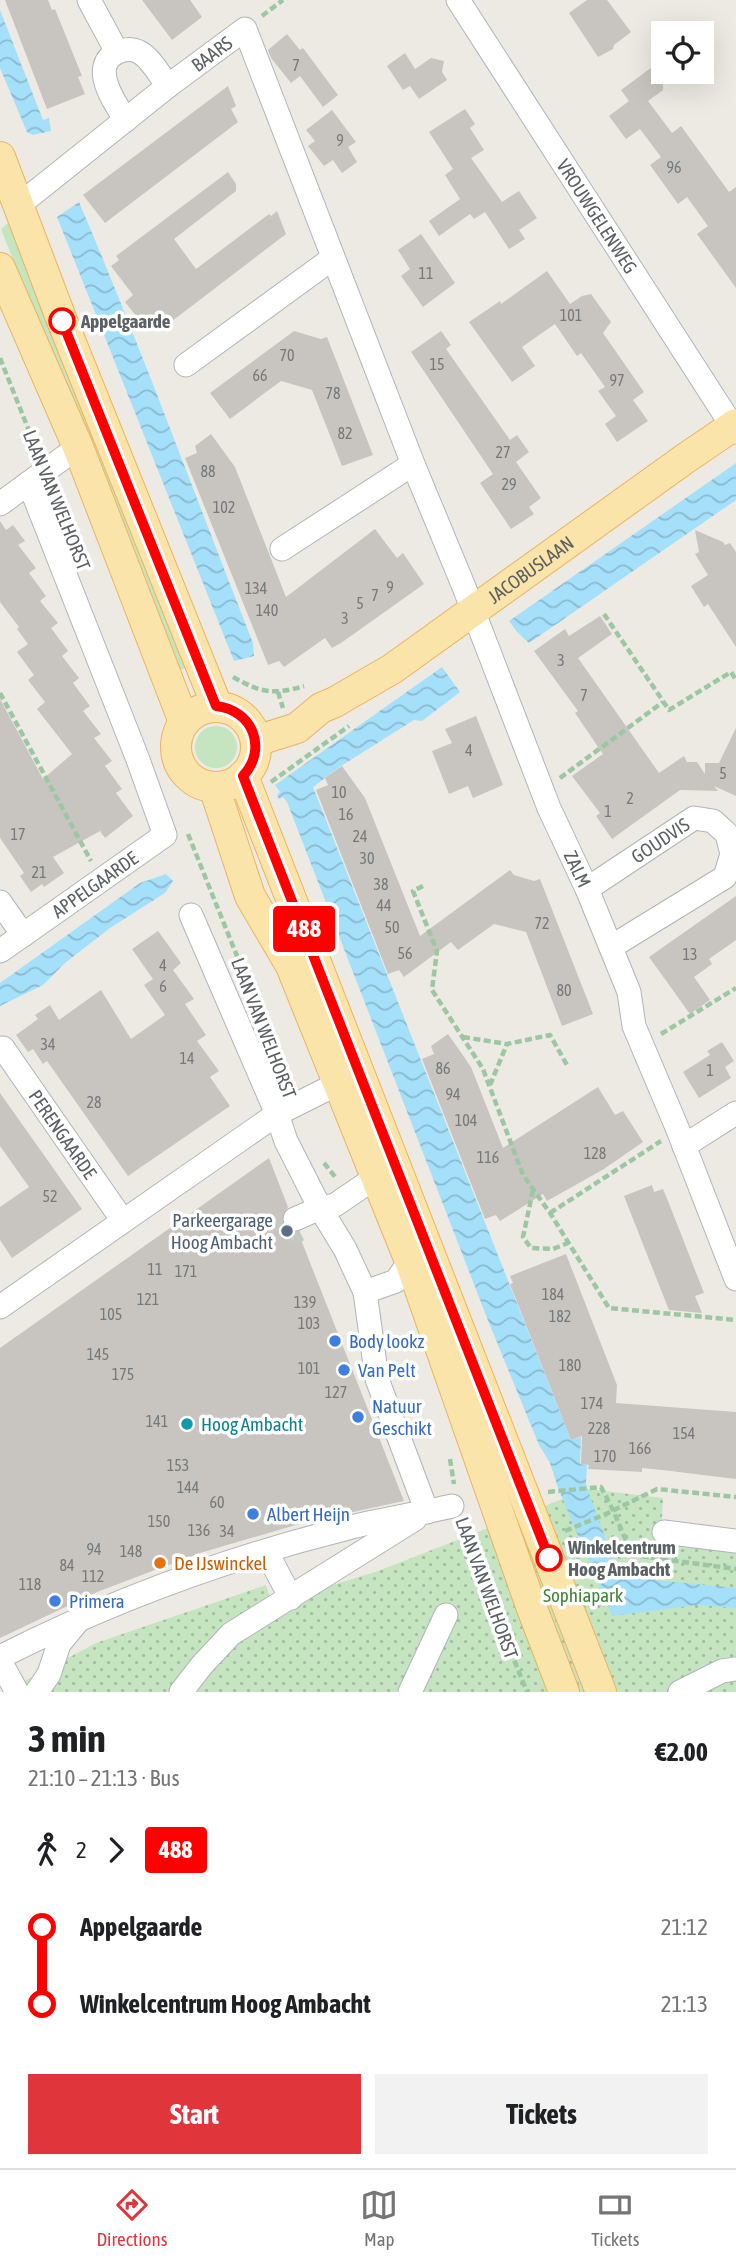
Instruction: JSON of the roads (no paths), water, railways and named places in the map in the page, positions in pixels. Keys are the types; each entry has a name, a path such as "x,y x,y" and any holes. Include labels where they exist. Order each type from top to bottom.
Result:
{"main road":[{"path":"0,157 61,318 216,706"},
{"name":"LAAN VAN WELHORST","path":"0,268 78,447 184,722"},
{"name":"JACOBUSLAAN","path":"252,731 297,728 321,708 392,669 735,427"},
{"path":"216,706 237,712 252,731 252,764 243,776 230,785 214,787 205,786 190,778 179,764 176,747 179,730 184,722 198,711 216,706"},
{"path":"243,776 601,1692"},
{"name":"LAAN VAN WELHORST","path":"214,787 250,896 291,966 339,1083 564,1692"}],"street":[{"path":"89,0 117,52"},
{"name":"VROUWGELENWEG","path":"457,0 735,427"},
{"name":"BAARS","path":"19,205 168,86 245,29 472,610"},
{"path":"126,120 105,83 108,59 117,52 131,49 142,53 168,86"},
{"path":"186,365 333,258"},
{"path":"0,504 78,447"},
{"path":"282,549 413,464"},
{"name":"APPELGAARDE","path":"0,951 165,835 37,477"},
{"name":"ZALM","path":"472,610 542,790 587,889 629,992 634,1026 736,1279"},
{"name":"GOUDVIS","path":"587,889 694,818 713,821 727,834 732,854 725,877 611,947"},
{"path":"0,902 23,935"},
{"path":"191,915 277,1114 286,1141 345,1249 365,1292 377,1379 427,1512"},
{"name":"PERENGAARDE","path":"3,1048 123,1221"},
{"path":"0,1307 277,1114 339,1083"},
{"path":"681,1138 736,1113"},
{"path":"323,1212 369,1196 378,1186"},
{"path":"297,1224 335,1205 348,1194 378,1186"},
{"path":"365,1292 409,1278"},
{"path":"17,1692 0,1659 80,1618 189,1574 349,1527 427,1512 455,1503"},
{"path":"180,1692 231,1634 427,1512"},
{"path":"664,1532 736,1541"},
{"path":"266,1551 291,1598"},
{"path":"410,1692 446,1615"},
{"path":"37,1692 49,1674 59,1644 80,1618"},
{"path":"680,1692 722,1671 736,1669"}],"water":[{"path":"0,10 43,120 49,118 51,131 33,135 27,132 0,68"},
{"path":"79,202 146,366 253,643 254,656 234,661 57,217"},
{"path":"736,463 736,500 529,643 517,632 509,621"},
{"path":"442,667 460,692 422,721 414,720 313,787 571,1440 581,1437 580,1464 587,1465 588,1491 619,1575 736,1588 736,1608 697,1605 612,1616 489,1323 287,802 283,797 279,799 277,795 280,792 275,785"},
{"path":"166,874 173,881 165,893 110,928 65,963 43,985 0,1006 0,983 140,883"}],"tunnel":[{"path":"295,1219 278,1225 283,1238 299,1230"}],"place":[{"name":"Appelgaarde","path":"62,321"},
{"name":"Parkeergarage Hoog Ambacht","path":"287,1231"},
{"name":"Body lookz","path":"335,1341"},
{"name":"Van Pelt","path":"344,1370"},
{"name":"Natuur Geschikt","path":"358,1417"},
{"name":"Hoog Ambacht","path":"187,1424"},
{"name":"Albert Heijn","path":"253,1514"},
{"name":"Winkelcentrum Hoog Ambacht","path":"549,1558"},
{"name":"De IJswinckel","path":"160,1563"},
{"name":"Primera","path":"55,1601"}],"park label":[{"name":"Sophiapark","path":"583,1595"}]}
